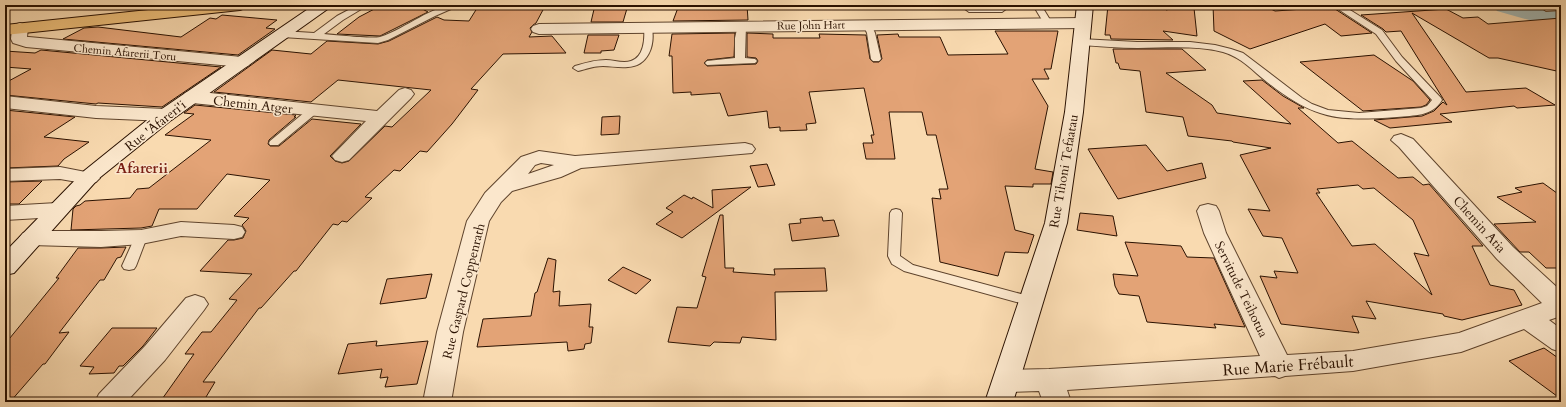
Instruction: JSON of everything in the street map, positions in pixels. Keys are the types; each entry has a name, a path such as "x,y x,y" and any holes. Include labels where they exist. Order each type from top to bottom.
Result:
{"main road":[{"path":"10,27 168,5"},
{"path":"10,27 240,5"}],"street":[{"name":"Rue 'Āfareri'i","path":"5,266 89,178 166,115 324,5"},
{"name":"Rue John Hart","path":"538,29 867,24 970,13 1048,23 1083,23"},
{"name":"Rue Tihoni Tefaatau","path":"1003,391 1056,223 1074,112 1083,23"},
{"name":"Chemin Afarerii Toru","path":"10,27 19,38 26,42 242,62"},
{"path":"342,156 405,94"},
{"name":"Chemin Atger","path":"192,97 381,117"},
{"path":"5,102 96,112 166,115"},
{"name":"Chemin Atia","path":"1401,140 1406,143 1505,253 1561,306"},
{"name":"Rue Gaspard Coppenrath","path":"437,402 450,332 478,221 493,198 504,187 555,171 575,162 745,149"},
{"path":"5,175 60,174 89,178"},
{"path":"5,213 57,210"},
{"name":"Servitude Teihotua","path":"1208,211 1215,232 1279,367"},
{"path":"31,238 101,239 141,237 181,229 234,232"},
{"path":"108,402 155,353 195,304"},
{"name":"Rue Marie Frébault","path":"1003,391 1053,391 1279,367 1353,361 1461,342 1561,306"},
{"path":"1527,318 1561,342"}],"lane":[{"path":"316,36 340,18 364,5"},
{"path":"970,13 1002,9 1000,5"},
{"path":"1037,5 1048,23"},
{"path":"1083,23 1135,45 1199,45 1229,50 1240,56 1302,103 1318,110 1341,115 1373,115 1426,111 1434,106 1436,100 1399,59 1379,32 1336,5"},
{"path":"282,34 378,40 385,38 449,6"},
{"path":"1546,8 1561,6"},
{"path":"867,24 872,33 876,59"},
{"path":"740,60 742,25"},
{"path":"578,68 604,63 628,64 638,62 643,57 647,48 649,36 648,28"},
{"path":"710,63 740,60 752,61"},
{"name":"Chemin Atger","path":"274,143 315,109"},
{"path":"896,213 894,256 897,261 909,268 1031,301"},
{"path":"129,266 141,237"}],"building":[{"path":"382,5 415,5 428,12 380,36 337,34 359,17"},
{"path":"479,5 515,5 514,7 544,8 536,23 530,28 532,32 529,37 552,36 566,53 503,54 471,89 478,90 452,124 427,152 420,151 400,171 394,170 365,197 372,198 347,222 342,221 338,225 333,224 296,271 294,271 261,308 259,308 203,382 215,382 203,402 160,402 194,354 185,354 202,332 211,332 237,300 229,299 252,274 200,271 228,240 243,238 246,231 242,225 249,218 234,216 270,180 227,174 197,209 159,209 152,226 141,228 71,230 73,209 85,201 130,198 137,189 149,188 211,140 165,135 194,114 184,113 195,105 296,115 294,117 296,117 269,140 268,144 270,146 279,146 312,119 361,124 330,156 335,161 342,163 349,161 385,126 392,127 431,90 338,80 311,102 214,92 272,50 311,54 327,41 378,44 389,41 437,17 444,20 469,21"},
{"path":"595,5 628,5 623,22 591,22"},
{"path":"679,5 747,5 748,20 673,21"},
{"path":"1108,5 1166,5 1166,10 1188,5 1194,8 1197,36 1163,31 1173,40 1111,39 1110,35 1105,35"},
{"path":"1213,5 1263,5 1275,11 1332,7 1372,33 1341,36 1325,24 1250,49 1214,31"},
{"path":"1446,9 1463,18 1478,17 1488,24 1561,18 1561,72 1498,58 1489,58 1412,13 1466,92 1526,88 1555,105 1517,108 1514,106 1440,114 1452,122 1390,128 1374,120 1422,116 1434,111 1443,102 1447,105 1401,31 1386,32 1361,15"},
{"path":"222,15 277,20 266,28 275,29 238,55 63,39 84,28 98,27 181,37 210,18 216,19"},
{"path":"995,31 1058,31 1051,69 1044,69 1049,79 1032,79 1048,106 1035,169 1053,172 1051,184 1033,184 1033,187 1005,186 1015,230 1034,235 1028,253 1005,252 998,276 940,262 932,198 941,199 939,189 948,189 936,135 927,135 922,112 889,112 895,159 866,159 863,143 873,143 871,135 874,135 864,88 809,92 816,123 806,124 807,130 780,131 780,127 769,128 767,111 728,116 720,93 691,95 691,92 673,93 672,56 669,56 672,34 735,33 734,57 707,60 704,63 707,66 756,64 758,61 756,58 747,57 747,33 773,34 773,38 820,38 819,34 866,35 870,59 873,62 879,62 882,59 877,35 898,34 899,37 940,37 948,55 1008,54"},
{"path":"588,35 619,35 614,50 601,51 601,53 584,53"},
{"path":"1113,49 1182,49 1206,70 1166,73 1212,105 1217,113 1291,124 1243,81 1262,80 1283,96 1304,108 1298,108 1338,143 1352,141 1398,178 1413,177 1423,185 1429,184 1483,246 1472,246 1490,285 1514,290 1522,305 1462,320 1444,316 1443,314 1366,301 1376,319 1352,316 1359,333 1281,324 1260,276 1277,278 1274,271 1298,273 1282,238 1263,236 1248,209 1270,211 1240,155 1271,148 1232,141 1188,136 1183,117 1146,112 1140,71 1120,69 1118,63 1116,63","holes":["1358,185 1363,189 1374,188 1413,220 1429,256 1414,253 1432,295 1375,244 1352,246 1316,193 1320,193 1317,189"]},
{"path":"41,50 221,67 162,107 96,104 5,95 5,83 31,69 5,67 5,51 35,53"},
{"path":"1374,55 1413,81 1430,100 1426,105 1421,107 1363,111 1300,62"},
{"path":"5,110 75,117 44,137 89,142 64,159 58,166 5,168"},
{"path":"620,116 619,134 601,135 602,117"},
{"path":"1146,145 1167,171 1202,163 1206,178 1118,199 1088,149"},
{"path":"767,164 775,185 758,187 750,166"},
{"path":"42,181 19,204 5,204 5,182"},
{"path":"1543,183 1561,196 1561,268 1546,268 1529,252 1520,252 1494,224 1536,222 1497,197 1522,192 1515,188"},
{"path":"751,187 682,238 656,224 673,212 666,208 684,195 692,199 693,197 713,208 712,190"},
{"path":"1080,213 1113,216 1117,236 1077,230"},
{"path":"720,215 723,215 725,268 734,268 733,272 775,275 774,269 825,268 827,291 775,292 776,340 742,337 740,343 714,342 710,346 668,342 677,307 697,308 706,277 702,276"},
{"path":"822,217 823,221 834,220 839,236 792,241 789,224 801,223 800,219"},
{"path":"1125,242 1181,246 1187,257 1214,258 1245,327 1214,324 1216,328 1147,322 1139,296 1119,294 1115,286 1113,274 1138,276"},
{"path":"126,247 121,257 117,258 104,280 100,280 59,333 69,332 45,364 43,364 10,402 5,402 5,344 59,278 56,278 78,248"},
{"path":"548,258 556,260 553,292 560,291 559,306 591,304 589,327 593,327 591,343 585,344 584,349 568,351 567,342 477,347 483,319 531,316 535,293 537,292"},
{"path":"623,267 651,280 636,294 608,280"},
{"path":"432,274 426,298 380,304 387,279"},
{"path":"112,328 157,328 143,346 123,366 119,366 114,373 89,374 94,367 80,366"},
{"path":"377,341 376,346 428,341 417,384 385,387 388,377 380,378 382,369 338,374 348,344"},
{"path":"1544,348 1561,360 1561,399 1509,361"}],"waterway":[{"path":"1506,5 1561,21"}],"district":[{"name":"Afarerii","path":"142,168"}]}
